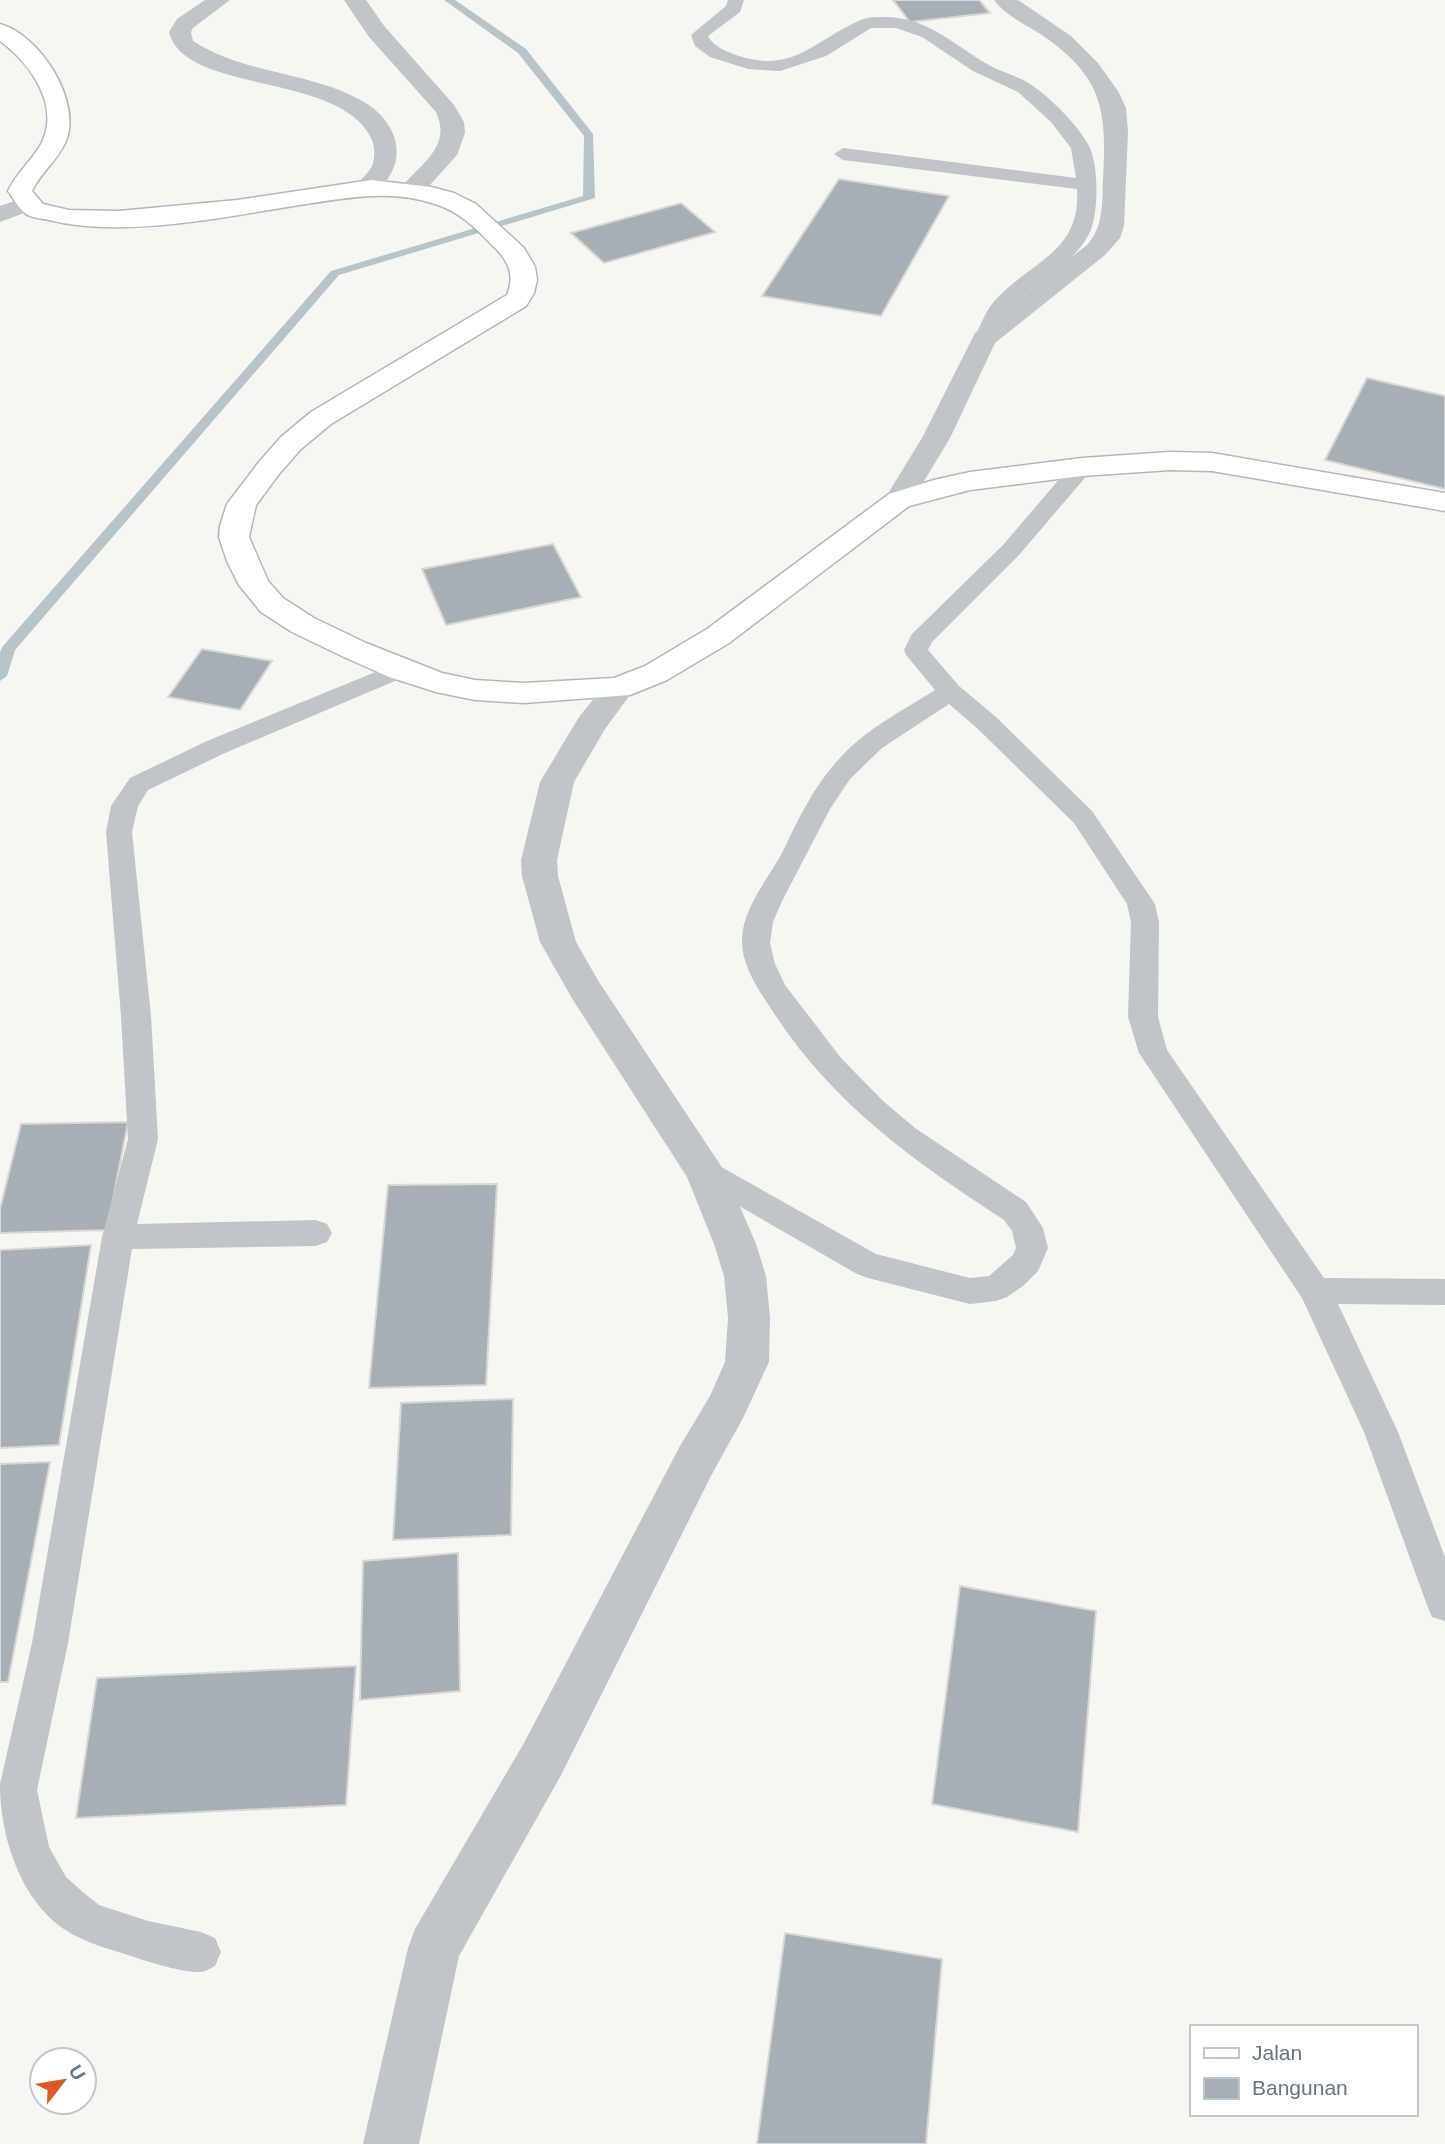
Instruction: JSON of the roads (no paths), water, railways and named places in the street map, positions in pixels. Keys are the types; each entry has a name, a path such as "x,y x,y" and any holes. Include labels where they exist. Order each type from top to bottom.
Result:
{"main road":[{"path":"0,31 32,59 56,98 57,135 21,186 20,195 26,204 41,214 68,217 158,216 232,210 368,187 411,191 460,202 473,211 515,253 525,277 522,293 517,300 321,418 291,443 269,468 249,493 237,517 234,537 242,561 254,585 272,605 303,625 400,670 436,682 489,692 547,694 619,688 656,673 718,636 899,500 970,481 1082,467 1170,461 1212,462 1445,502"}],"street":[{"path":"219,0 185,24 180,32 183,44 209,59 292,83 368,114 384,132 387,160 382,172 368,187"},
{"path":"355,0 377,32 446,110 453,124 453,138 447,153 411,191"},
{"path":"899,500 936,439 984,339 1069,273 1107,238 1112,226 1115,201 1115,110 1106,91 1072,48 1005,0"},
{"path":"0,215 26,204"},
{"path":"391,2144 435,1948 548,1748 677,1497 728,1405 747,1362 750,1318 745,1276 735,1244 705,1172 586,991 558,942 540,876 539,860 557,782 592,724 619,688"}],"lane":[{"path":"736,0 734,8 701,31 699,39 716,53 748,64 774,66 797,62 820,52 867,23 898,23 928,33 979,67 1024,88 1080,147 1087,185 1080,233 1076,242 1043,272 1007,299 998,309 984,339"},
{"path":"843,154 1087,185"},
{"path":"1082,467 1011,550 921,639 916,650 921,662 950,692 987,723 1083,817 1141,904 1145,922 1143,1017 1154,1053 1315,1291 1381,1432 1445,1605"},
{"path":"201,1952 148,1941 88,1921 71,1908 52,1891 31,1854 18,1790 50,1643 118,1237 144,1139 119,832 124,805 130,792 170,768 400,670"},
{"path":"705,1172 868,1265 970,1291 996,1288 1012,1278 1027,1262 1032,1248 1027,1228 1015,1211 914,1143 886,1122 856,1092 785,1009 766,976 756,943 760,920 811,818 849,763 874,740 950,692"},
{"path":"118,1237 316,1233"},
{"path":"1315,1291 1445,1292"}],"waterway":[{"path":"0,676 8,649 335,273 589,198 589,136 522,51 449,0"}]}
